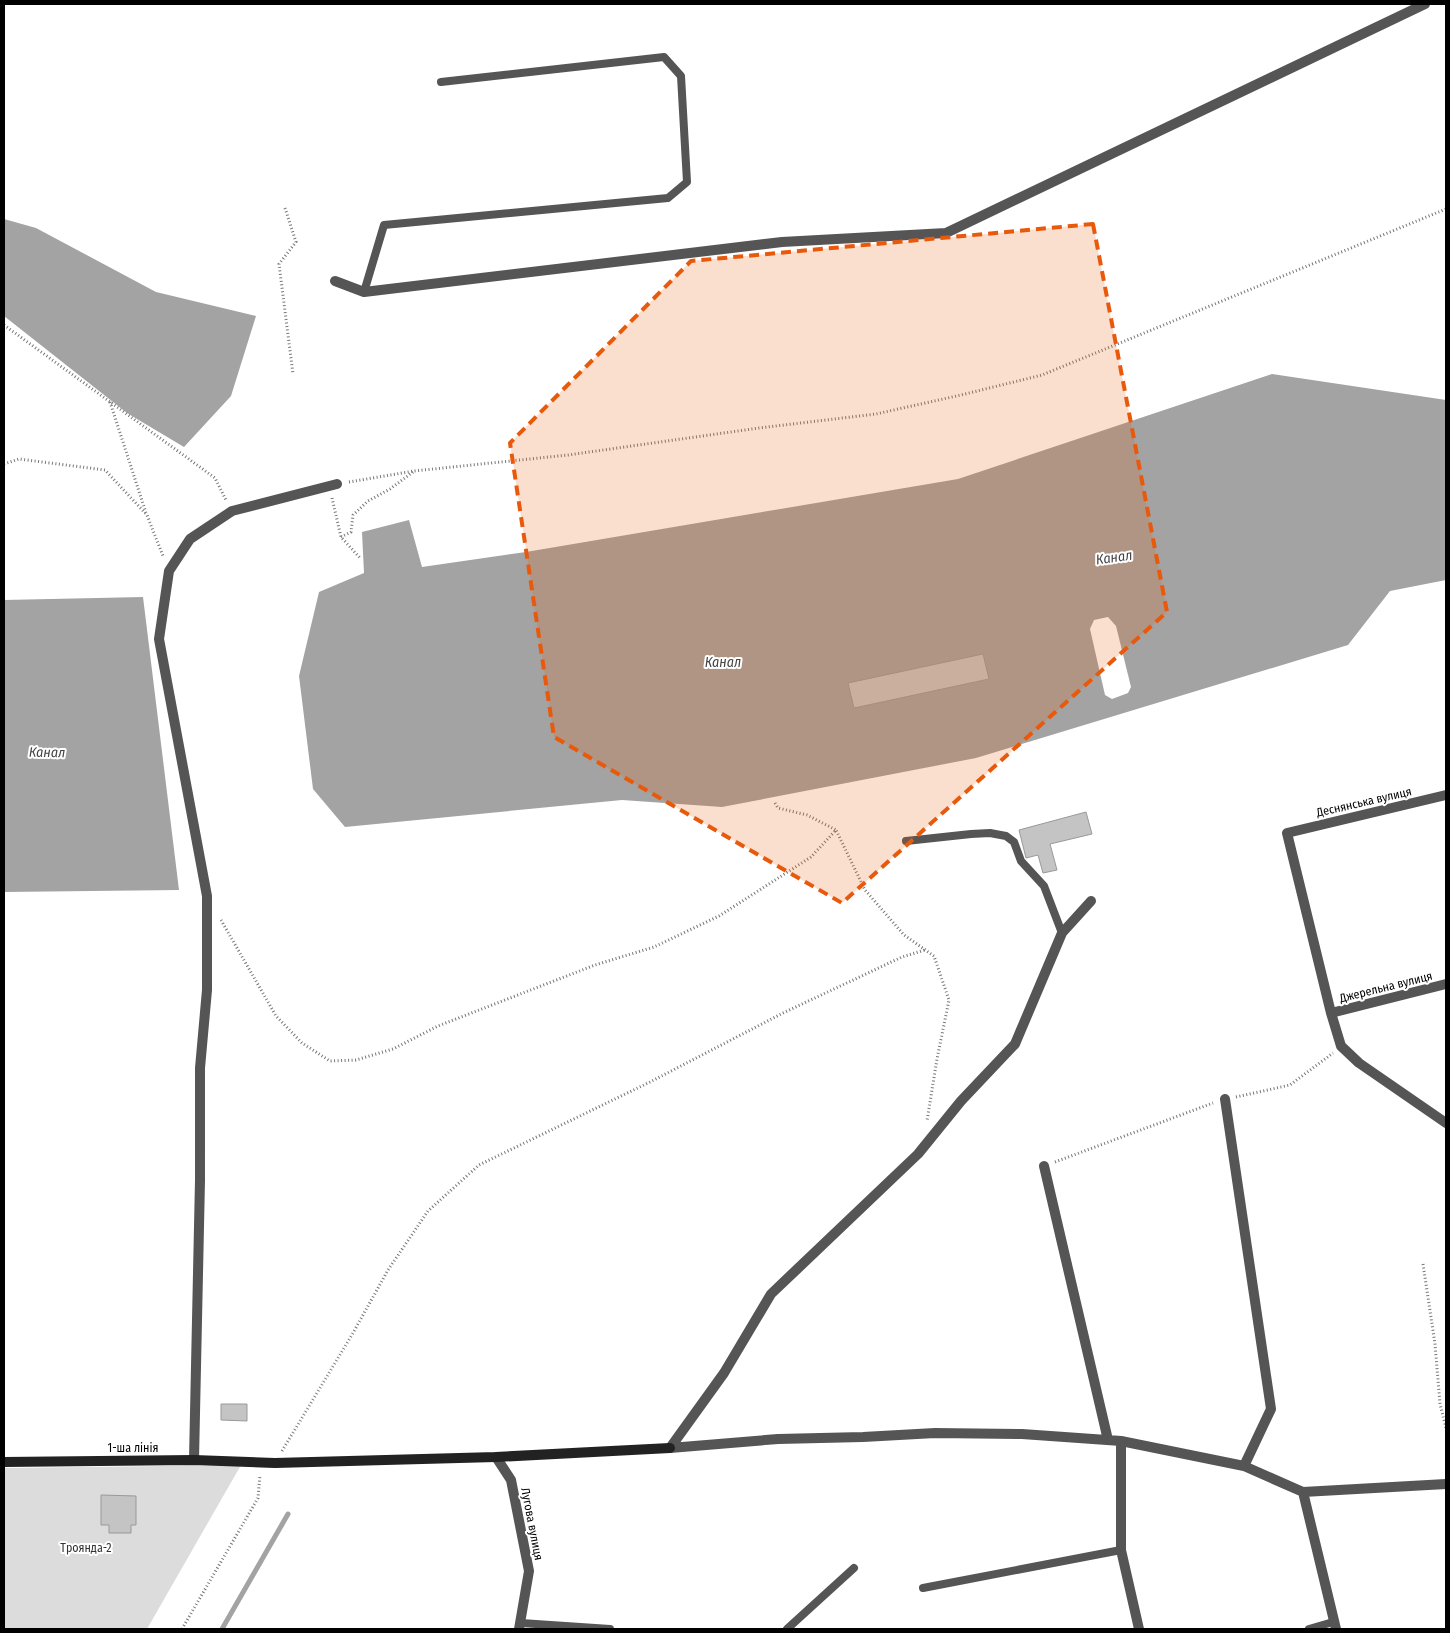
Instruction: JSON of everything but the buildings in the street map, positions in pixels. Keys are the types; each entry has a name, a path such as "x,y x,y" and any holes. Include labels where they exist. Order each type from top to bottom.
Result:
{"street":[{"path":"335,280 364,292 782,242 946,233 1425,4"},
{"path":"194,1460 200,1180 200,1068 207,990 207,896 159,639 169,571 190,539 232,511 333,484"},
{"name":"Деснянська вулиця","path":"1331,1013 1286,833 1446,795"},
{"path":"670,1448 724,1374 771,1294 918,1154 961,1101 1015,1044 1062,933 1091,901"},
{"name":"Джерельна вулиця","path":"1331,1013 1446,984"},
{"path":"1331,1013 1341,1046 1359,1063 1446,1123"},
{"path":"1225,1099 1271,1409 1244,1466"},
{"path":"1044,1166 1108,1440"},
{"path":"670,1448 778,1439 935,1433 1022,1434 1121,1441 1244,1466 1303,1492 1446,1484"},
{"path":"1121,1441 1121,1550 1139,1629"},
{"name":"1-ша лінія","path":"4,1462 194,1460 262,1463 496,1457 670,1448"},
{"name":"Лугова вулиця","path":"496,1457 511,1480 529,1570 520,1626"},
{"path":"1303,1492 1334,1626"}],"lane":[{"path":"364,292 384,225 668,198 687,182 681,76 664,57 441,82"},
{"path":"906,841 981,833 1006,836 1014,842 1021,860 1044,886 1062,933"},
{"path":"923,1588 1121,1550"},
{"path":"787,1629 854,1568"},
{"path":"520,1626 610,1629"},
{"path":"1308,1629 1334,1626"}],"path":[{"path":"285,208 296,242 279,264 293,374"},
{"path":"361,559 341,537 333,484 414,471 568,455 876,414 1015,382 1042,375 1446,209"},
{"path":"4,325 215,478 232,511"},
{"path":"110,402 147,516 169,571"},
{"path":"4,464 19,459 105,470 147,516"},
{"path":"341,537 351,532 353,515 368,501 390,489 414,471"},
{"path":"774,803 778,808 807,815 836,830 865,890 904,935 934,956 949,1000 934,1077 926,1130 927,1142"},
{"path":"207,896 276,1016 302,1043 330,1061 356,1060 393,1049 438,1026 595,965 654,947 719,916 810,857 836,830"},
{"path":"275,1462 353,1333 388,1270 428,1211 479,1165 650,1082 783,1013 902,957 925,950"},
{"path":"1044,1166 1225,1099 1290,1085 1341,1046"},
{"path":"1423,1264 1435,1344 1440,1404 1446,1428"},
{"path":"182,1629 258,1498 262,1463"}],"highlighted area":[{"path":"1093,224 1167,612 842,903 554,737 510,443 691,261"}],"green space":[{"name":"Троянда-2","path":"241,1465 147,1629 4,1629 4,1468"}],"water":[{"path":"4,219 36,228 156,292 256,316 231,396 184,447 127,413 4,316"},
{"name":"Канал","path":"1272,374 1446,400 1446,580 1390,591 1348,645 976,758 722,807 622,800 345,827 313,789 299,676 319,592 364,573 362,532 409,520 422,567 526,552 958,479"},
{"name":"Канал","path":"143,597 179,890 4,892 4,600"}],"pier":[{"path":"1108,617 1116,626 1131,687 1128,693 1112,699 1105,695 1090,629 1094,620"}],"waterway":[{"path":"222,1629 288,1514"}]}
